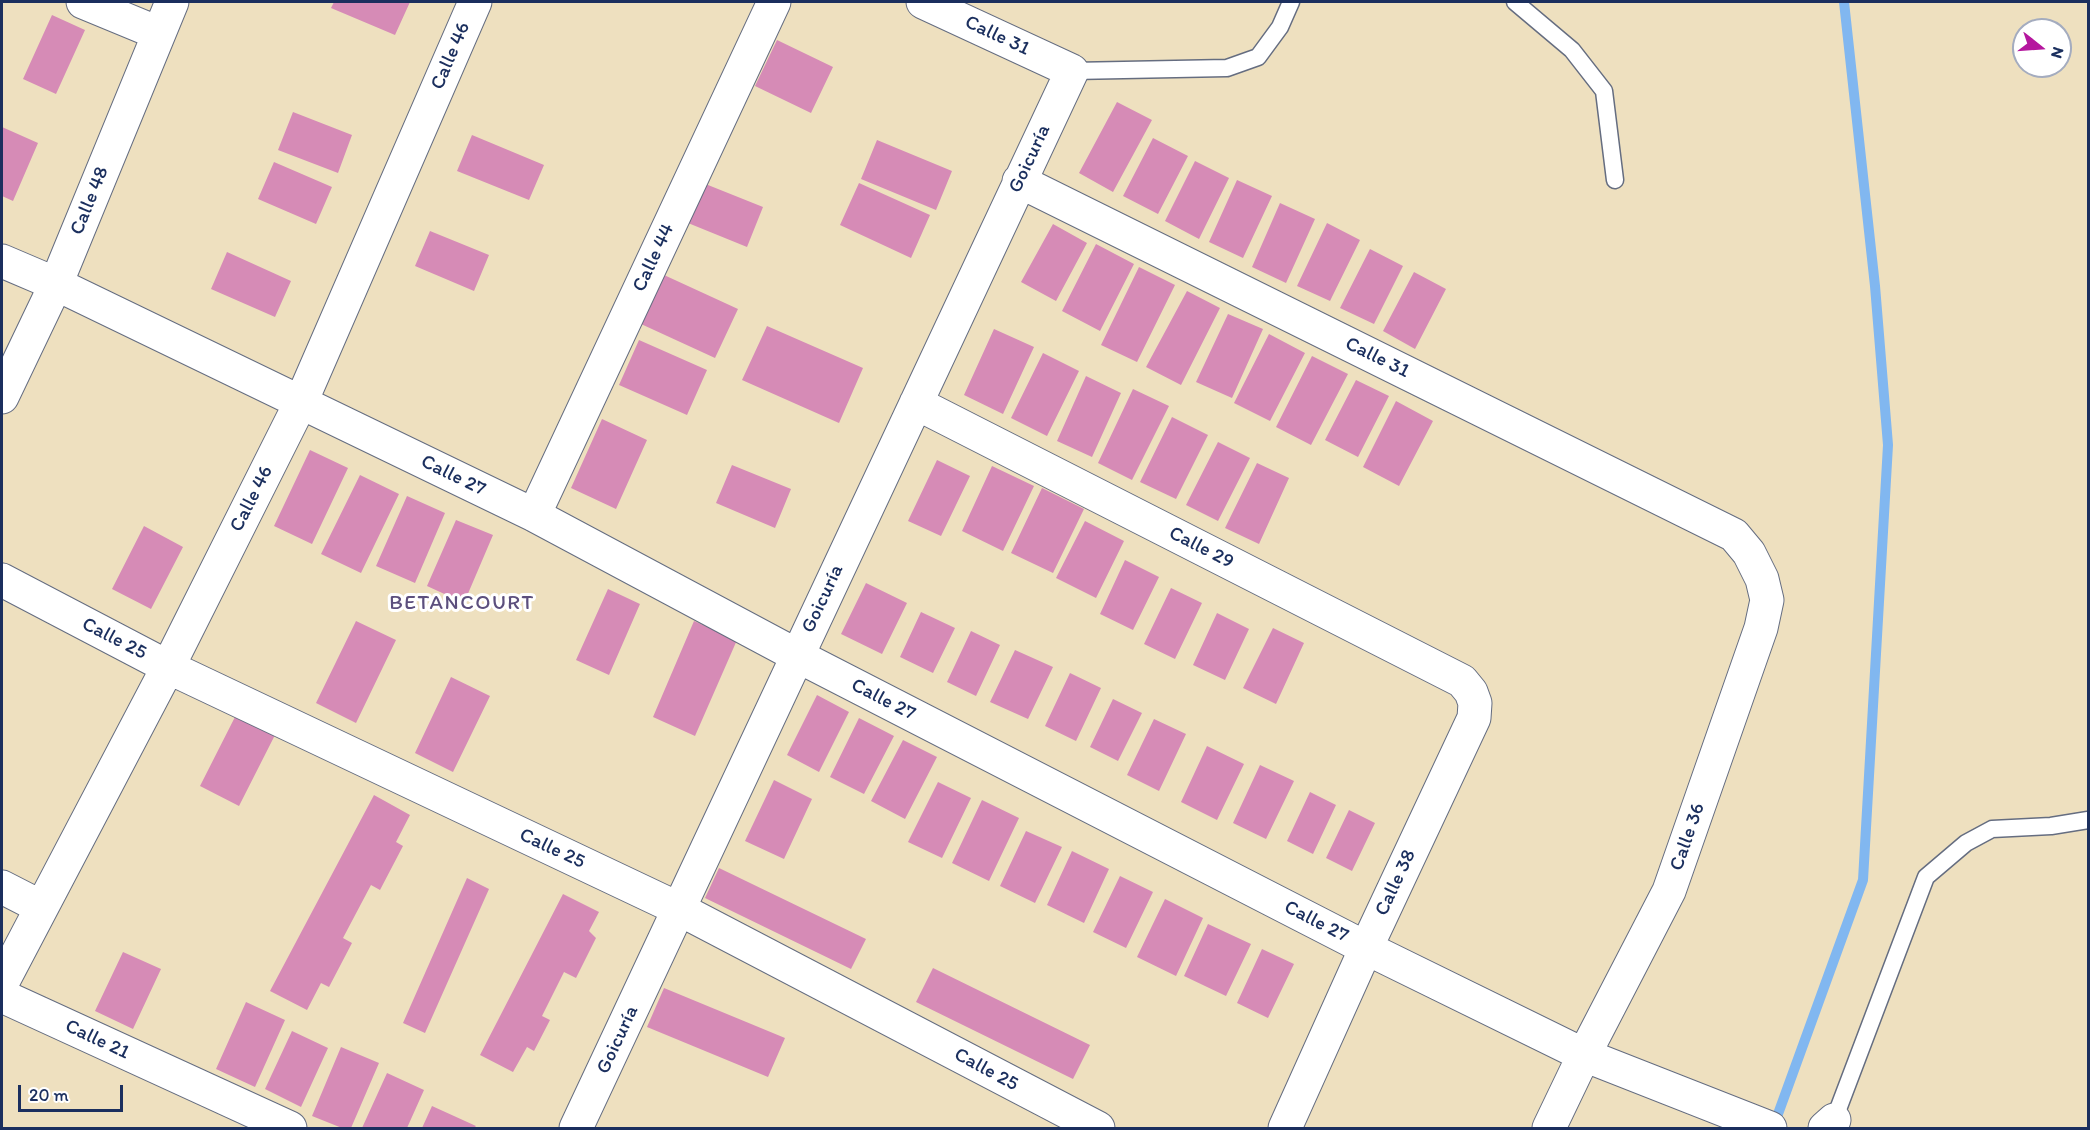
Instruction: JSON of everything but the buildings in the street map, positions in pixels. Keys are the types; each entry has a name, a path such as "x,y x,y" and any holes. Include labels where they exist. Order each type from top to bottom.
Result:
{"street":[{"path":"83,2 158,33"},
{"name":"Calle 48","path":"2,397 56,284 172,2"},
{"name":"Calle 46","path":"2,983 168,667 301,402 475,2"},
{"name":"Calle 44","path":"534,515 774,2"},
{"name":"Calle 31","path":"923,2 1072,71"},
{"name":"Goicuría","path":"576,1128 1072,71"},
{"name":"Calle 31","path":"1019,182 1734,535"},
{"name":"Calle 27","path":"2,261 56,284 534,515 796,655 1366,948 1584,1055 1770,1128"},
{"name":"Calle 29","path":"916,403 1462,681 1471,692 1475,703"},
{"name":"Calle 36","path":"1549,1128 1669,891 1761,628 1767,600 1762,579 1749,553 1734,535"},
{"name":"Calle 25","path":"2,580 168,667 679,909 1098,1128"},
{"name":"Calle 38","path":"1285,1128 1474,718 1475,703"},
{"path":"2,887 41,907"},
{"name":"Calle 21","path":"2,996 290,1128"}],"lane":[{"path":"1072,71 1227,68 1258,57 1280,27 1291,2"},
{"path":"1515,2 1572,50 1604,92 1615,180"},
{"path":"1829,1124 1926,877 1966,843 1992,829 2051,826 2088,820"}],"waterway":[{"path":"1774,1125 1863,880 1888,445 1875,286 1844,2"}],"district":[{"name":"BETANCOURT","path":"462,604"}]}
